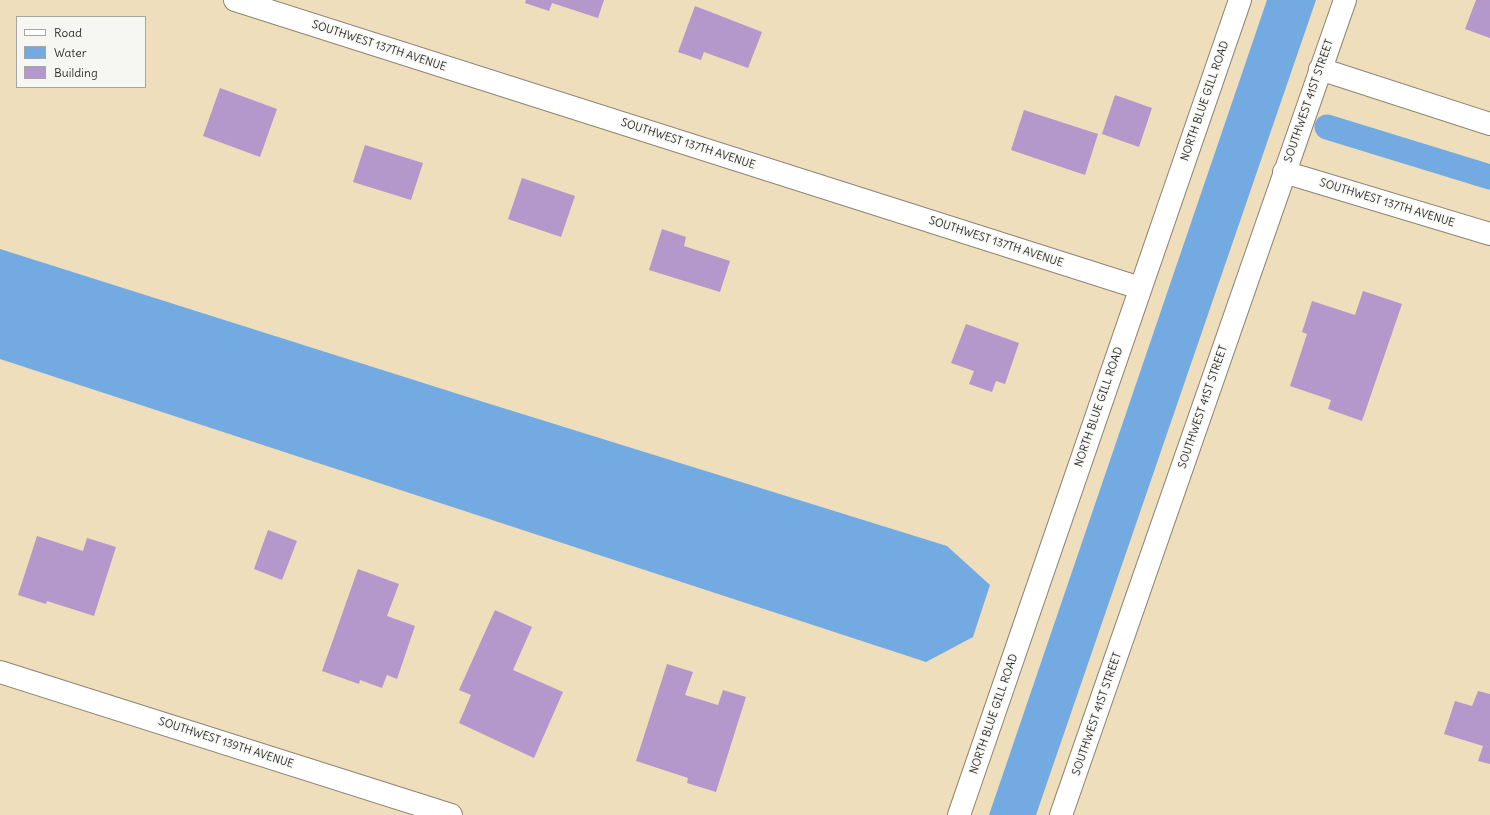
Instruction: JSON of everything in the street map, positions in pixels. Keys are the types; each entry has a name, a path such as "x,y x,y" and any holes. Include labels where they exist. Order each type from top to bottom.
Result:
{"street":[{"name":"SOUTHWEST 137TH AVENUE","path":"236,0 1140,288"},
{"name":"NORTH BLUE GILL ROAD","path":"959,815 1240,0"},
{"name":"SOUTHWEST 41ST STREET","path":"1061,815 1345,0"},
{"path":"1320,69 1490,124"},
{"name":"SOUTHWEST 137TH AVENUE","path":"1284,172 1490,234"},
{"name":"SOUTHWEST 139TH AVENUE","path":"0,672 451,815"}],"water":[{"path":"1267,0 1316,0 1036,815 989,815"},
{"path":"0,249 474,399 947,546 990,585 973,637 926,662 0,359"}],"building":[{"path":"526,0 604,0 598,18 552,3 549,11 525,3"},
{"path":"1476,0 1490,0 1490,38 1465,29"},
{"path":"695,6 762,32 748,68 704,52 701,60 678,52"},
{"path":"220,88 277,109 260,157 203,136"},
{"path":"1115,95 1152,108 1139,147 1102,134"},
{"path":"1024,110 1098,134 1085,175 1011,150"},
{"path":"365,145 423,163 411,200 353,182"},
{"path":"522,178 575,196 561,237 508,219"},
{"path":"662,229 686,237 684,246 730,261 720,292 649,270"},
{"path":"1363,291 1402,304 1362,421 1328,409 1331,400 1290,386 1307,334 1302,332 1312,301 1355,315"},
{"path":"966,324 1019,343 1005,384 996,381 992,392 969,384 974,371 951,363"},
{"path":"268,530 297,541 282,580 254,569"},
{"path":"37,536 83,551 87,538 116,547 94,616 47,601 46,604 18,595"},
{"path":"358,569 399,584 387,616 415,626 397,679 387,675 382,688 360,680 359,684 322,671"},
{"path":"495,610 532,627 513,670 563,692 534,758 459,723 471,695 459,690"},
{"path":"667,664 693,672 685,695 718,705 723,690 746,697 716,792 687,783 688,778 636,761"},
{"path":"1478,691 1490,694 1490,764 1478,761 1483,746 1444,734 1455,701 1472,706"}],"waterway":[{"path":"1327,127 1490,177"}]}
